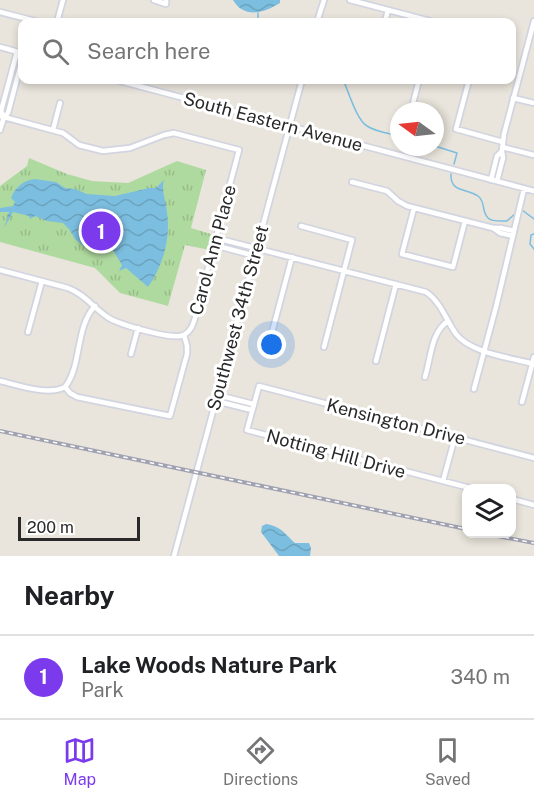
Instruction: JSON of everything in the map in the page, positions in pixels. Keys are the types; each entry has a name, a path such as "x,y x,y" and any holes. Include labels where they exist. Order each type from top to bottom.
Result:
{"street":[{"path":"58,18 63,0"},
{"path":"154,0 166,2"},
{"path":"318,18 324,0"},
{"path":"350,0 419,18"},
{"path":"386,18 388,10"},
{"path":"0,12 23,18"},
{"path":"494,181 497,156 502,146 534,21"},
{"path":"0,47 18,52"},
{"path":"526,50 534,52"},
{"path":"0,130 1,111 18,59"},
{"path":"2,116 8,113 18,75"},
{"name":"South Eastern Avenue","path":"132,84 534,191"},
{"name":"Southwest 34th Street","path":"174,556 301,84"},
{"path":"413,102 418,84"},
{"path":"468,84 456,129 534,155"},
{"path":"513,98 534,103"},
{"path":"2,116 53,130 60,103"},
{"name":"Carol Ann Place","path":"53,130 67,134 84,147 103,151 130,148 169,134 180,134 239,150 193,323 184,335 187,354 170,416 77,397 65,387"},
{"path":"352,182 387,191 398,201 414,208 501,228 513,234"},
{"path":"474,389 524,189"},
{"path":"414,208 402,254 453,267 465,221"},
{"path":"301,226 352,240 324,347"},
{"path":"216,238 423,291 436,300 454,332 472,347 533,364"},
{"path":"214,245 255,256"},
{"path":"271,336 292,257"},
{"path":"0,270 78,292 112,320 168,336 184,335"},
{"path":"28,332 42,281"},
{"path":"376,361 396,284"},
{"path":"0,381 48,391 58,391 65,387 70,380 86,319 95,306"},
{"path":"425,377 437,332 448,321"},
{"path":"131,354 138,328"},
{"path":"522,402 534,357"},
{"name":"Notting Hill Drive","path":"259,386 247,430 462,487"},
{"name":"Kensington Drive","path":"259,386 534,458"},
{"path":"218,395 253,404"},
{"path":"216,401 252,410"},
{"path":"443,482 455,437"},
{"path":"516,501 534,505"}],"green space":[{"path":"29,158 67,174 92,181 128,183 177,161 206,170 191,228 214,235 210,250 185,245 168,306 120,293 95,268 0,242 0,186 27,166"}],"water":[{"path":"233,0 280,0 280,3 261,11 248,12"},
{"path":"35,179 56,182 65,188 87,194 115,196 156,188 164,180 163,192 168,222 167,242 162,261 148,287 126,268 119,271 122,265 112,249 82,245 63,223 47,221 35,216 30,219 29,216 13,212 4,228 9,212 0,212 0,208 13,206 15,202 11,198 17,187"},
{"path":"266,524 279,529 295,543 309,543 310,556 279,556 261,532 262,526"}],"waterway":[{"path":"258,13 258,18"},
{"path":"345,84 363,123 374,130 390,134"},
{"path":"444,149 457,153 454,164"},
{"path":"451,174 451,180 456,187 480,198 486,215 490,219 507,221 516,213"},
{"path":"522,210 534,219"},
{"path":"534,234 531,235 530,244 534,249"}],"railway":[{"path":"0,431 462,528"},
{"path":"508,538 534,543"}],"place":[{"name":"Lake Woods Nature Park","path":"101,231"}]}
